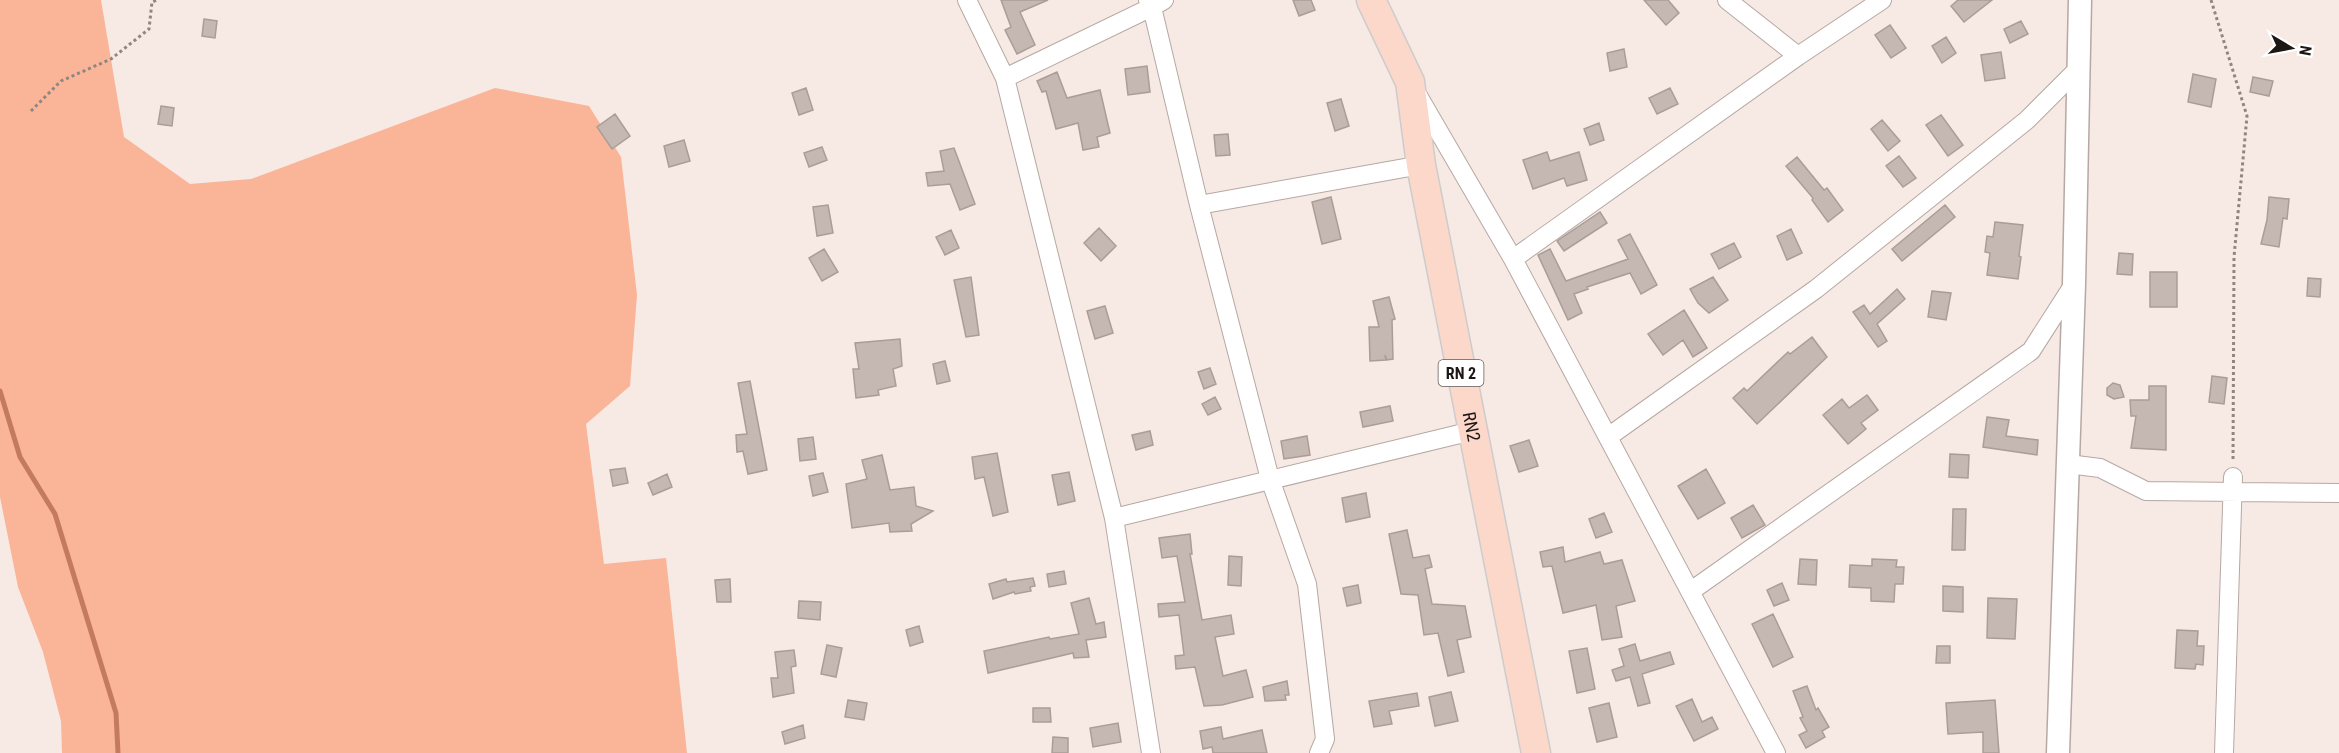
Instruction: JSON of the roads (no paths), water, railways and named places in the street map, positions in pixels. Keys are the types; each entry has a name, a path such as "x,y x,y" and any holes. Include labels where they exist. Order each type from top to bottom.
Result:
{"main road":[{"name":"RN2","path":"1371,0 1410,82 1421,165 1536,753"}],"street":[{"path":"967,0 1005,78 1114,518 1151,753"},
{"path":"1727,0 1798,56"},
{"path":"1513,259 1798,56 1882,0"},
{"path":"2058,753 2074,284 2080,0"},
{"path":"1005,78 1155,2 1199,205 1270,479 1307,584 1325,739 1319,753"},
{"path":"1608,437 1816,289 2027,120 2080,67"},
{"path":"1410,82 1513,259 1776,753"},
{"path":"1199,205 1421,165"},
{"path":"1691,591 2031,351 2074,284"},
{"path":"1114,518 1472,431"},
{"path":"2068,464 2100,468 2145,491 2233,484 2339,493"},
{"path":"2224,753 2233,484"}],"waterway":[{"path":"0,391 20,457 55,514 116,713 118,753"}]}
